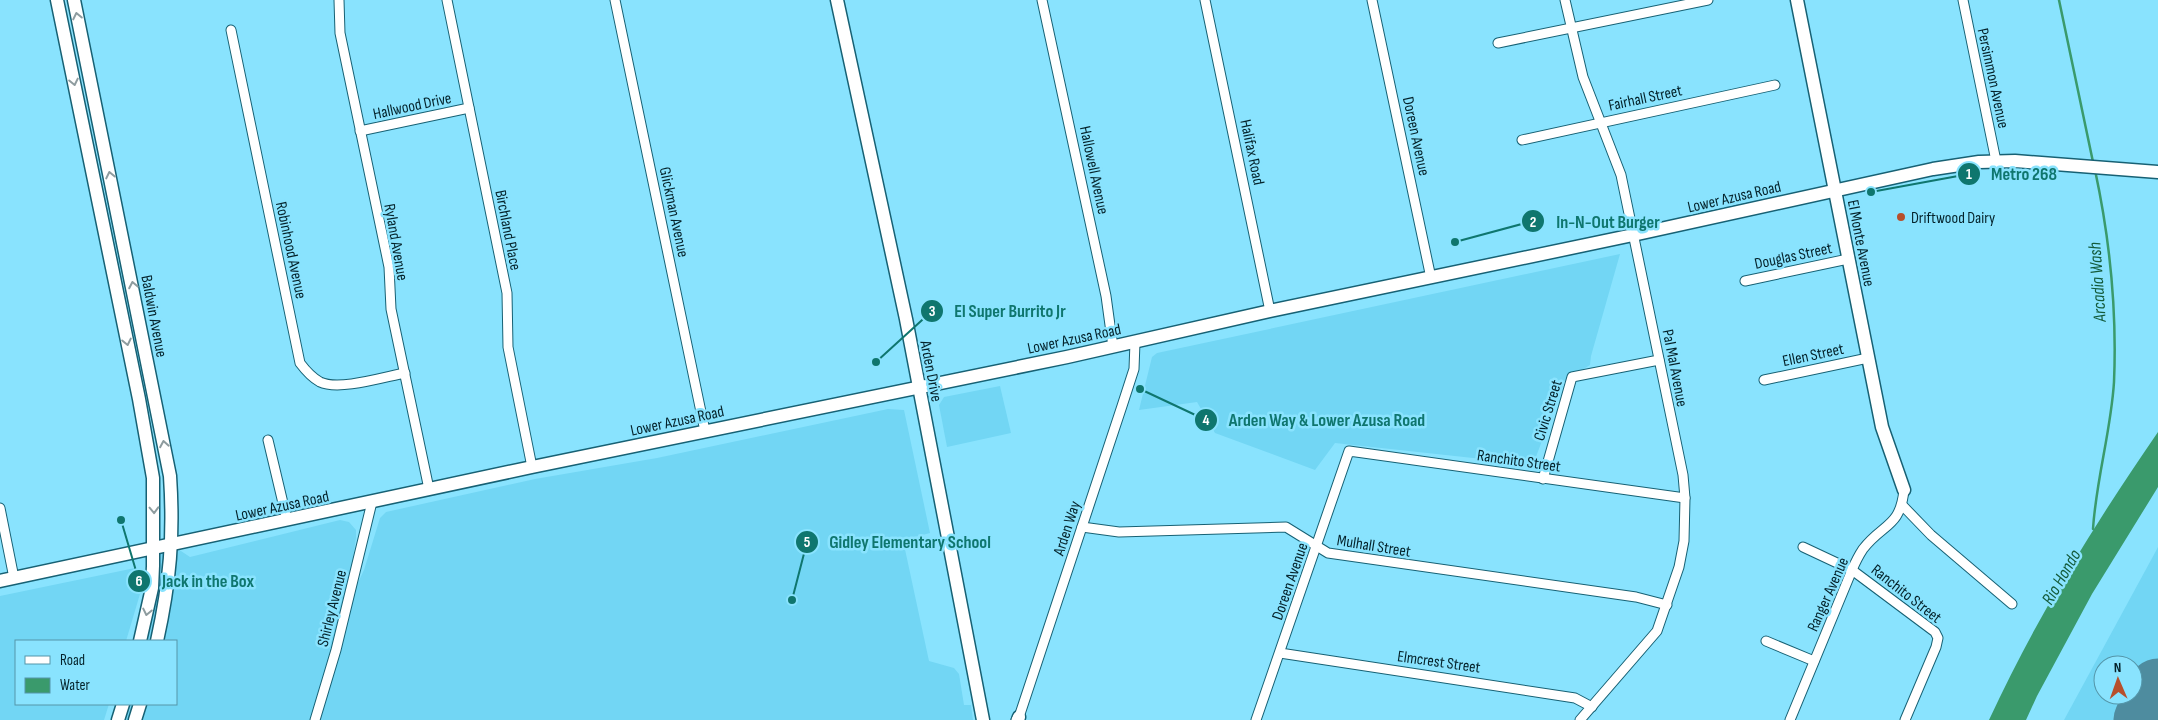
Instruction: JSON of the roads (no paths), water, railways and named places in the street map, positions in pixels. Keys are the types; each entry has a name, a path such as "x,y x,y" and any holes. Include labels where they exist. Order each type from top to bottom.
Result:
{"main road":[{"name":"Baldwin Avenue","path":"57,0 153,478 155,547 152,588 140,640"},
{"name":"Baldwin Avenue","path":"74,0 170,476 172,545 166,600 157,640"},
{"name":"Arden Drive","path":"837,0 904,312 983,720"},
{"name":"El Monte Avenue","path":"1796,0 1836,191 1882,427 1904,490"},
{"name":"Lower Azusa Road","path":"0,581 705,430 1113,347 1270,311 1633,236 1923,171 1996,161 2158,172"},
{"path":"103,225 120,222"},
{"path":"118,720 123,705"},
{"path":"136,720 140,705"}],"street":[{"name":"Ryland Avenue","path":"339,0 340,33 389,267 391,309 429,489"},
{"name":"Birchland Place","path":"447,0 507,293 508,347 532,467"},
{"name":"Glickman Avenue","path":"614,0 705,430"},
{"name":"Hallowell Avenue","path":"1042,0 1106,296 1113,347"},
{"name":"Halifax Road","path":"1206,0 1270,311"},
{"name":"Doreen Avenue","path":"1372,0 1432,278"},
{"name":"Pal Mal Avenue","path":"1565,0 1582,77 1620,176 1660,360 1683,475 1685,498 1684,541 1667,605 1657,631 1580,720"},
{"path":"1498,43 1708,0"},
{"name":"Persimmon Avenue","path":"1963,0 1996,161"},
{"name":"Robinhood Avenue","path":"231,30 300,363 310,375 322,382 339,385 405,373"},
{"name":"Fairhall Street","path":"1522,140 1775,84"},
{"name":"Hallwood Drive","path":"360,131 470,108"},
{"name":"Douglas Street","path":"1745,281 1848,259"},
{"name":"Arden Way","path":"1018,719 1134,368 1135,342"},
{"name":"Ellen Street","path":"1764,380 1868,358"},
{"name":"Civic Street","path":"1543,479 1572,377 1660,360"},
{"path":"268,440 287,520"},
{"name":"Doreen Avenue","path":"1256,720 1349,451"},
{"name":"Ranchito Street","path":"1349,451 1685,498"},
{"name":"Ranger Avenue","path":"1790,720 1852,570 1863,549 1897,517 1902,505 1904,490"},
{"name":"Shirley Avenue","path":"315,720 336,650 372,502"},
{"path":"1902,505 1931,535 2012,604"},
{"path":"0,508 14,578"},
{"name":"Mulhall Street","path":"1082,527 1119,532 1286,527 1328,553 1636,597 1667,605"},
{"name":"Ranchito Street","path":"1803,547 1852,570 1931,627 1938,638 1936,647 1905,720"},
{"path":"1766,641 1814,661"},
{"name":"Elmcrest Street","path":"1280,653 1575,698 1592,707"}],"water":[{"path":"2158,432 2158,487 2092,594 2026,720 1989,720 2026,645 2067,573 2111,502"}],"waterway":[{"name":"Arcadia Wash","path":"2059,0 2093,162"},
{"name":"Arcadia Wash","path":"2093,529 2097,492 2110,419 2115,355 2111,276 2105,223 2095,170"}],"place":[{"name":"Metro 268","path":"1871,192"},
{"name":"Driftwood Dairy","path":"1901,217"},
{"name":"In-N-Out Burger","path":"1455,242"},
{"name":"El Super Burrito Jr","path":"876,362"},
{"name":"Arden Way & Lower Azusa Road","path":"1140,389"},
{"name":"Jack in the Box","path":"121,520"},
{"name":"Gidley Elementary School","path":"792,600"}],"water label":[{"name":"Rio Hondo","path":"2061,577"}]}
